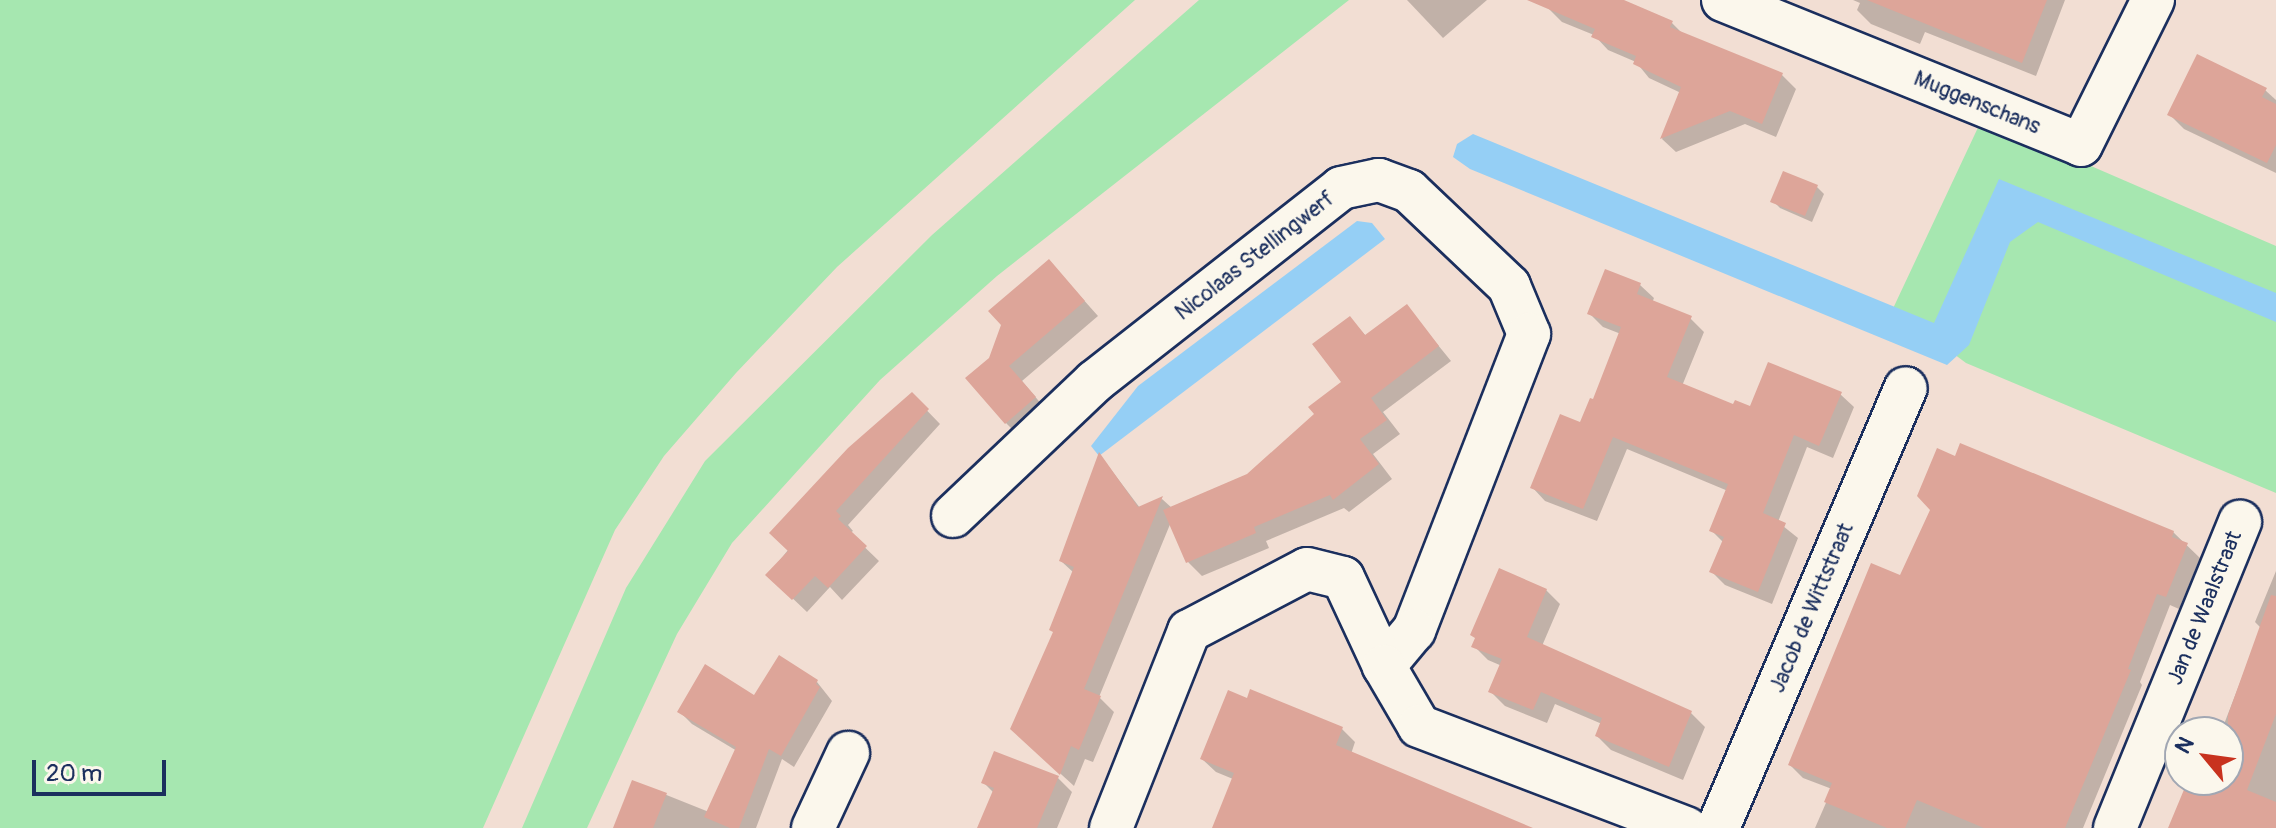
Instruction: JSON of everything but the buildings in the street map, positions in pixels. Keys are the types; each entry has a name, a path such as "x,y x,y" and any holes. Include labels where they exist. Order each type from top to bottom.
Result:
{"street":[{"name":"Muggenschans","path":"1723,0 2081,145 2153,0"},
{"name":"Nicolaas Stellingwerf","path":"953,516 1106,372 1341,188 1379,180 1409,191 1509,286 1529,334 1414,630 1384,666"},
{"name":"Jacob de Wittstraat","path":"1718,828 1906,388"},
{"name":"Jan de Waalstraat","path":"2115,828 2240,521"},
{"path":"1111,828 1189,631 1307,569 1343,578 1384,666 1419,726 1686,828"},
{"path":"813,828 848,753"}],"green space":[{"path":"0,0 1135,0 837,267 736,373 664,456 615,530 483,828 0,828"},
{"path":"1199,0 1349,0 997,276 880,380 732,543 677,634 587,828 522,828 626,588 705,461 932,235"},
{"path":"1982,119 2276,246 2276,493 1966,363 1922,330 1889,317"}],"water":[{"path":"1473,134 1934,323 1999,179 2276,293 2276,322 2038,222 2010,242 1969,345 1947,365 1470,169 1453,157 1457,144"},
{"path":"1357,221 1372,223 1385,239 1099,456 1091,446 1138,386"}]}
